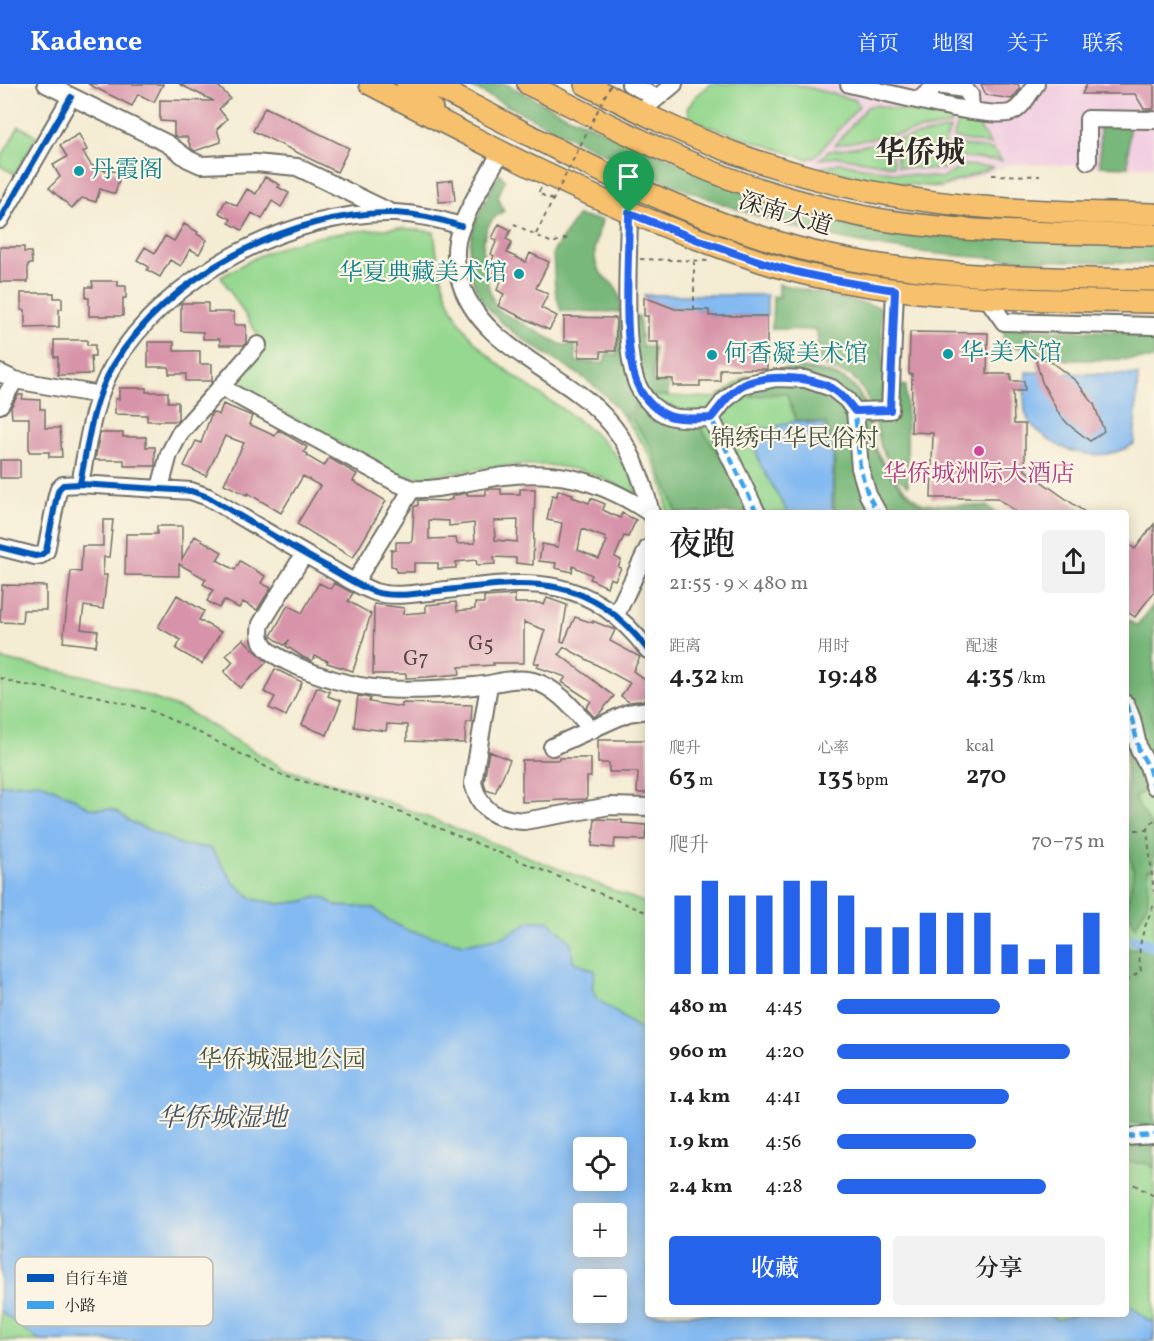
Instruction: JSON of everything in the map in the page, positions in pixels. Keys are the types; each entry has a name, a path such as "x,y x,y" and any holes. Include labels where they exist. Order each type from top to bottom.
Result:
{"main road":[{"path":"370,84 501,152 629,213 759,261 813,276 895,290 987,298 1154,302"},
{"path":"407,84 448,124"},
{"name":"深南大道","path":"431,84 601,171 675,204 758,236 840,258 939,272 1011,277 1154,280"},
{"name":"深南大道","path":"528,84 697,166 753,186 834,210 884,220 986,231 1154,236"},
{"path":"583,85 649,104 685,133 736,154 818,179 932,201 993,208 1154,214"},
{"path":"736,154 834,210"},
{"path":"758,236 856,284"}],"street":[{"path":"46,84 168,144 188,159 201,165 255,163 297,166 394,213"},
{"path":"630,84 649,104 674,84"},
{"path":"849,84 993,114 1010,113 1021,105 1036,84"},
{"path":"0,220 71,97"},
{"path":"1088,161 1088,119 1154,120"},
{"path":"501,152 461,226 457,242 456,256 461,283 468,302 479,317 510,345 586,398 604,416 631,454 643,483 649,510"},
{"path":"80,484 90,427 100,395 122,352 146,322 175,294 215,267 290,231 345,218 394,213 420,215 461,226"},
{"path":"629,213 629,342 632,369 638,387 648,403 670,416 711,418"},
{"path":"855,411 890,410 895,290"},
{"path":"987,298 1004,322 1154,326"},
{"path":"160,488 174,443 180,433 258,345"},
{"path":"0,405 7,376 100,395"},
{"path":"711,418 724,401 743,385 776,378 805,379 832,388 847,400 855,411 860,468 868,495 876,510"},
{"path":"221,387 412,489 509,476 566,477 603,486 646,510"},
{"path":"711,418 757,510"},
{"path":"0,547 35,556 41,555 49,545 58,489 68,483 160,488 200,494 375,592 394,595 500,584 540,584 576,592 596,602 616,615 645,647"},
{"path":"356,582 412,489"},
{"path":"304,554 261,624 260,641 282,659 321,676 377,690 425,690 489,685 524,679 542,684 561,698 592,729"},
{"path":"616,615 645,554"},
{"path":"489,685 473,783 476,796 496,816 524,821 610,806 645,807"},
{"path":"552,747 628,713 645,710"},
{"path":"1129,711 1139,750 1148,766 1154,786"},
{"path":"1129,1137 1154,1135"}],"path":[{"path":"536,234 611,84"},
{"path":"992,175 1040,176"},
{"path":"549,191 542,187 538,193 553,200"},
{"path":"514,224 552,243 568,238"},
{"path":"628,259 715,262"},
{"path":"694,261 694,310"},
{"path":"0,678 19,684 97,696 146,709 188,727 269,770 367,800 645,913"},
{"path":"1154,820 1147,830 1154,892"},
{"path":"1129,830 1147,830"},
{"path":"1129,979 1141,971 1138,953 1143,931 1154,904"},
{"path":"1129,1182 1154,1196"}],"shaded area":[{"path":"711,84 1154,84 1154,167 1011,164 942,189 890,183 819,169 807,159 691,120 687,109 690,103"}],"green space":[{"path":"465,84 506,84 566,115 770,200 1154,245 1154,263 947,255 878,246 823,235 769,220 665,181"},
{"path":"711,84 794,84 856,100 859,106 815,157 807,159 691,120 687,109 695,97"},
{"path":"875,105 953,120 950,125 835,145 867,107"},
{"path":"1100,119 1129,120 1128,167 1100,166"},
{"path":"959,121 978,125 991,145 953,138"},
{"path":"19,126 37,136 15,174 0,166 0,160"},
{"path":"950,129 935,170 898,167 894,140"},
{"path":"889,141 894,166 839,157 820,159 829,151"},
{"path":"951,143 994,150 1002,161 964,157 941,170"},
{"path":"840,163 942,178 965,165 994,167 941,187 891,183 819,168"},
{"path":"499,173 505,180 498,197 504,211 492,220 487,229 483,252 486,277 497,310 562,345 575,345 576,362 604,363 606,354 617,354 620,317 639,316 642,347 654,347 653,383 668,382 668,396 642,395 626,419 598,389 512,331 493,314 479,295 471,272 470,244 478,217"},
{"path":"577,216 602,220 595,247 596,263 599,271 615,287 621,312 561,311 555,290 553,252"},
{"path":"402,228 434,232 440,271 447,296 452,309 466,331 484,352 505,369 595,434 614,453 630,475 638,497 594,475 559,466 519,465 418,477 406,476 390,471 234,385 265,346 221,277 245,263 286,245 351,232"},
{"path":"779,284 880,307 885,383 906,386 908,485 896,477 881,447 874,415 865,393 852,376 830,369 819,362 817,330 772,329 773,296 779,297"},
{"path":"1004,328 1154,333 1154,359 1067,360 1029,348 1003,347"},
{"name":"锦绣中华民俗村","path":"793,366 831,374 850,383 865,402 875,444 883,462 902,486 930,510 667,510 663,487 654,463 626,419 642,395 715,398 746,377"},
{"path":"793,368 820,372 847,382 855,388 864,405 874,445 881,462 895,481 918,504 986,506 992,510 836,510 834,507 835,455 826,423 796,420 786,393 750,397 748,378"},
{"path":"642,399 696,421 726,463 751,510 676,510 650,445 631,418"},
{"path":"1154,604 1154,785 1134,797 1154,831 1154,868 1148,870 1148,901 1136,927 1129,913 1133,872 1129,857 1129,621 1137,626"},
{"name":"华侨城湿地","path":"1129,654 1154,672 1154,1341 0,1341 0,659 100,679 185,710 284,769 363,792 645,903 645,1317 1129,1317"},
{"path":"1137,945 1154,950 1154,1128 1129,1122 1129,949 1134,950"},
{"path":"1129,1131 1154,1142 1154,1168 1149,1164 1129,1162"}],"water":[{"path":"644,295 767,295 767,316 709,316 709,310 668,306 652,301"},
{"path":"1026,372 1138,375 1134,444 1123,450 1099,455 1075,452 1053,442 1035,428 1027,417 1024,404"},
{"path":"795,421 824,425 833,455 832,507 834,510 786,510 760,464 749,427 767,429"},
{"name":"华侨城湿地","path":"39,782 72,797 89,808 110,809 118,812 129,821 182,845 211,848 234,883 253,899 280,904 305,901 316,896 325,898 336,906 374,908 386,919 409,931 464,944 503,937 531,921 549,921 571,942 573,961 595,971 592,987 596,998 645,1033 645,1317 1052,1317 1057,1320 1068,1317 1129,1317 1129,1306 1146,1319 1154,1322 1154,1341 40,1341 20,1326 213,1326 213,1257 15,1257 15,1322 0,1311 0,785"}],"building":[{"path":"88,84 163,84 154,102 138,94 132,106"},
{"path":"179,84 216,84 230,98 219,109 227,119 217,129 221,142 195,151 191,148 187,137 174,135 174,122 160,121 160,100 214,101"},
{"path":"981,84 1018,84 1020,89 1012,99 986,95"},
{"path":"1087,84 1154,84 1154,108 1144,109 1135,94 1082,94"},
{"path":"265,107 349,148 337,172 253,131"},
{"name":"丹霞阁","path":"79,134 87,150 83,152 91,165 105,171 105,169 121,173 115,194 100,189 96,202 82,198 72,208 49,188 60,177 53,165 67,157 60,145"},
{"path":"265,177 289,193 281,207 272,201 262,219 252,213 242,230 229,223 231,219 219,213 226,200 237,206 247,189 256,194"},
{"path":"453,180 455,201 439,202 437,182"},
{"path":"184,224 207,240 199,254 190,249 181,266 170,260 160,277 147,270 149,267 137,260 145,247 155,253 165,236 174,241"},
{"name":"华夏典藏美术馆","path":"499,224 511,230 506,239 512,242 507,253 526,262 530,253 549,262 536,288 548,294 541,308 557,316 549,330 498,306 504,294 497,290 503,277 487,270 494,256 491,254 497,240 492,238"},
{"path":"0,247 24,247 24,252 31,252 32,264 28,264 28,282 0,282"},
{"path":"92,281 118,281 118,286 126,286 123,316 89,316 89,298 86,298 86,287 93,287"},
{"path":"21,293 54,293 54,298 62,298 62,309 59,309 59,327 25,328 25,310 21,310"},
{"name":"何香凝美术馆","path":"644,297 675,309 709,310 709,316 767,316 767,369 720,369 720,381 700,381 700,386 673,386 673,379 658,379 658,342 648,342 648,316 644,316"},
{"path":"208,303 208,312 234,312 234,325 246,325 246,343 244,345 220,345 220,339 203,339 203,332 181,331 181,304"},
{"path":"564,317 616,318 616,351 601,351 601,357 579,357 579,341 564,341"},
{"name":"华侨城洲际大酒店","path":"910,332 988,333 987,374 1011,374 1011,381 1024,381 1025,391 1013,391 1014,424 1025,424 1025,470 1082,510 1014,510 997,498 931,498 933,433 911,432 912,374 909,374"},
{"path":"54,340 87,340 87,345 95,345 95,356 91,356 92,374 58,375 58,357 54,357"},
{"path":"148,342 174,342 174,351 200,351 200,364 212,364 212,381 186,381 186,374 169,374 169,367 148,367"},
{"path":"1034,354 1051,362 1076,381 1094,404 1104,431 1090,441 1068,424 1059,414 1042,382"},
{"path":"119,388 146,388 146,392 168,392 168,402 178,402 178,420 147,421 147,415 115,414 115,399 119,399"},
{"path":"18,395 23,395 22,399 40,400 40,409 45,409 45,428 60,428 62,457 49,457 49,452 29,452 29,418 12,418 11,407"},
{"path":"223,404 252,416 249,424 275,436 278,430 307,447 304,452 308,454 307,456 324,466 329,458 357,474 353,481 386,501 353,558 297,524 320,486 303,476 281,513 248,493 247,495 224,484 244,443 225,436 206,476 184,466 196,441 201,443 212,412 219,415"},
{"path":"100,433 123,433 123,437 146,437 146,447 155,447 155,466 124,466 124,460 95,460"},
{"path":"0,460 20,460 20,478 0,478"},
{"path":"486,489 501,489 501,494 520,494 520,489 535,489 533,565 516,563 516,558 494,557 495,564 477,565 476,560 456,562 456,568 438,569 438,563 414,563 414,572 396,572 396,567 391,566 391,550 396,550 396,542 412,542 414,507 418,505 418,500 447,501 452,499 452,496 467,493 467,495 486,495","holes":["429,520 449,521 449,526 474,523 475,543 457,544 456,538 429,539","518,520 517,542 495,540 494,521"]},
{"path":"558,490 573,494 572,497 589,503 591,498 605,504 603,510 620,518 622,513 636,520 628,537 624,536 615,557 621,560 618,567 621,568 615,580 610,578 607,587 590,579 592,575 573,566 572,572 555,568 556,563 539,561 542,544 558,547 562,523 547,520 552,495 557,496","holes":["582,529 606,538 607,541 599,559 578,550"]},
{"path":"103,520 113,520 109,557 104,557 103,575 107,575 103,609 84,606 81,629 98,631 96,646 63,642 71,571 81,572 82,546 103,546"},
{"path":"1154,524 1154,592 1135,617 1129,613 1129,544 1135,549"},
{"path":"157,526 182,526 182,559 195,536 222,552 217,560 235,570 240,561 265,576 261,583 271,588 257,610 243,602 239,608 224,600 219,608 207,601 213,590 203,584 206,579 179,564 179,576 125,575 126,534 157,534"},
{"path":"319,583 331,589 334,583 353,593 348,601 371,614 353,671 327,663 328,661 315,656 312,661 286,646 289,640 284,645 271,636 288,605 302,613"},
{"path":"2,585 46,586 46,610 23,610 22,623 0,622"},
{"path":"177,595 204,611 199,620 221,632 202,664 176,649 181,640 158,627"},
{"path":"515,595 515,603 544,605 547,598 567,605 561,641 564,642 575,617 615,630 610,641 640,657 633,671 645,680 645,700 629,702 621,696 630,683 564,647 559,654 614,696 594,717 586,708 591,701 562,682 566,677 537,667 539,663 534,663 545,630 524,622 524,663 493,663 494,665 459,667 460,674 427,677 406,678 406,674 373,674 374,604 404,608 403,614 426,612 426,605 456,602 457,611 475,609 475,603 484,603 484,597"},
{"path":"243,639 267,662 240,688 224,672 233,662 226,655"},
{"path":"275,669 302,682 286,716 269,708 275,697 264,692"},
{"path":"317,687 330,692 328,696 341,701 327,735 302,725"},
{"path":"358,696 370,698 369,702 402,707 402,703 472,705 471,722 466,722 465,743 407,741 407,725 387,724 386,731 354,727"},
{"path":"598,740 645,740 645,793 637,793 638,772 609,772 609,763 598,763"},
{"path":"489,751 510,760 495,793 486,790 484,782"},
{"path":"559,758 591,758 591,777 587,777 587,799 522,802 522,760 559,760"},
{"path":"595,819 622,820 622,823 645,825 645,840 615,839 614,848 592,846"}],"waterway":[{"path":"1135,940 1154,946"}],"marked path":[{"path":"756,510 711,418 724,401 743,385 776,378 805,379 832,388 847,400 855,411 860,468 868,495 876,510"},
{"path":"1129,712 1139,750 1148,766 1154,786"},
{"path":"1129,1137 1154,1135"}],"cycle path":[{"path":"0,220 71,97"},
{"path":"80,484 95,408 113,366 136,333 165,304 198,277 274,236 315,223 355,215 395,213 428,217 461,226"},
{"path":"0,547 35,556 46,551 57,495 63,485 191,491 208,497 281,541 362,587 375,592 406,595 500,585 528,584 554,587 578,594 602,606 625,624 645,647"}],"place":[{"name":"丹霞阁","path":"79,171"},
{"name":"华夏典藏美术馆","path":"519,274"},
{"name":"华·美术馆","path":"948,354"},
{"name":"何香凝美术馆","path":"712,355"},
{"name":"华侨城洲际大酒店","path":"979,451"}],"district":[{"name":"华侨城","path":"920,154"}],"route":[{"path":"629,213 786,269 822,278 895,290 890,410 855,411 847,400 832,388 805,379 776,378 743,385 724,401 711,418 670,416 648,403 638,387 632,369 629,342 629,213"}],"park label":[{"name":"华侨城湿地公园","path":"282,1061"}]}
